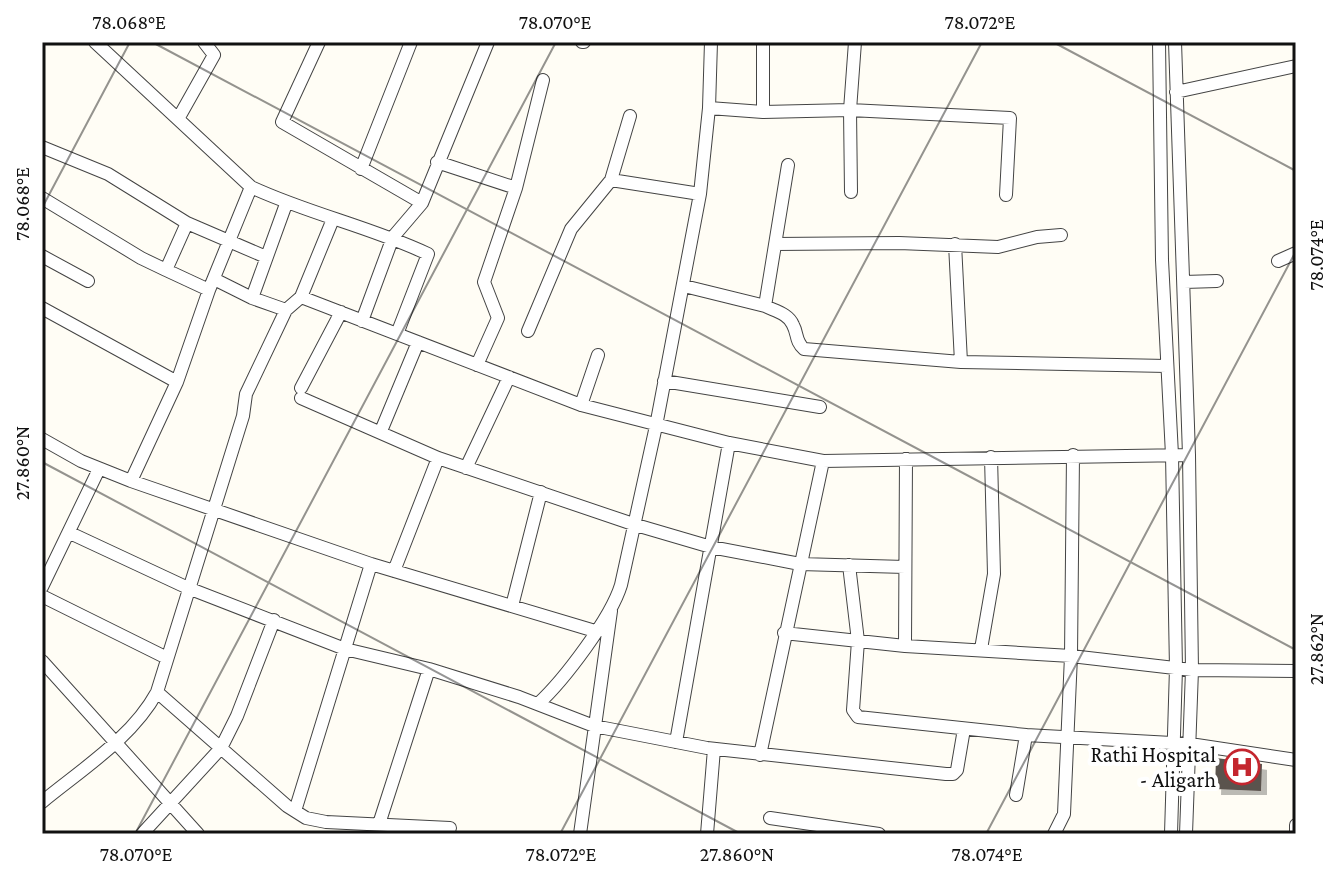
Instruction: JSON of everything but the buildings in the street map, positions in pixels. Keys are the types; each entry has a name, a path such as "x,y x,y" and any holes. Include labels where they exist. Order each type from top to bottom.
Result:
{"street":[{"path":"95,42 251,187 286,204 393,237 428,254 397,334"},
{"path":"178,119 214,55 204,42"},
{"path":"319,42 282,122 422,203"},
{"path":"361,169 411,42"},
{"path":"362,321 393,237 422,203 488,42"},
{"path":"538,704 560,681 595,631 621,585 636,525 700,194 709,108 711,42"},
{"path":"763,42 763,112"},
{"path":"851,192 850,110 855,42"},
{"path":"1159,42 1162,260 1172,455 1176,668 1171,834"},
{"path":"1175,42 1189,455 1192,670 1186,834"},
{"path":"1176,92 1296,66"},
{"path":"477,365 498,318 484,282 516,188 543,80"},
{"path":"709,108 763,112 850,110 1010,118 1006,195"},
{"path":"528,331 571,229 611,180 630,116"},
{"path":"42,147 108,174 187,223 266,257"},
{"path":"437,162 516,188"},
{"path":"765,306 788,165"},
{"path":"611,180 700,194"},
{"path":"131,481 177,382 211,285 251,187"},
{"path":"42,198 166,270 286,310"},
{"path":"252,298 286,204"},
{"path":"42,802 114,743 142,716 157,692 243,416 246,394 286,310 301,297 333,219"},
{"path":"166,270 187,223"},
{"path":"775,244 955,244 998,247 1037,237 1061,235"},
{"path":"955,244 961,362"},
{"path":"1278,261 1296,253"},
{"path":"42,256 88,281"},
{"path":"1184,282 1217,281"},
{"path":"684,286 765,306 787,316 804,349 961,362 1167,366"},
{"path":"301,297 581,405 729,443 823,461 1189,455"},
{"path":"42,308 177,382"},
{"path":"341,312 301,393 372,431 381,431 466,468 711,547 800,564 905,567"},
{"path":"381,431 418,342"},
{"path":"581,405 598,355"},
{"path":"466,468 509,377"},
{"path":"664,381 820,407"},
{"path":"42,439 99,469 131,481 371,564 595,631"},
{"path":"676,742 729,443"},
{"path":"1054,834 1064,814 1069,737 1073,455"},
{"path":"981,649 994,574 991,457"},
{"path":"394,571 438,458"},
{"path":"905,646 906,459"},
{"path":"760,755 823,461"},
{"path":"42,587 99,469"},
{"path":"512,606 541,492"},
{"path":"70,533 188,588 345,649 429,669 538,704 594,726 714,749 950,774 958,766 964,729"},
{"path":"295,811 371,564"},
{"path":"849,565 858,641 853,710 858,717 1026,735 1174,742 1296,760"},
{"path":"42,596 167,658"},
{"path":"580,834 611,607"},
{"path":"142,834 221,748 237,716 274,620"},
{"path":"784,633 905,646 1071,656 1192,670 1296,671"},
{"path":"42,661 198,834"},
{"path":"379,824 429,669"},
{"path":"157,692 306,818 326,822 450,828"},
{"path":"1016,795 1026,735"},
{"path":"707,834 714,749"},
{"path":"770,818 853,833 879,834"},
{"path":"1296,825 1296,832"}],"place":[{"name":"Rathi Hospital - Aligarh","path":"1242,767"}]}
